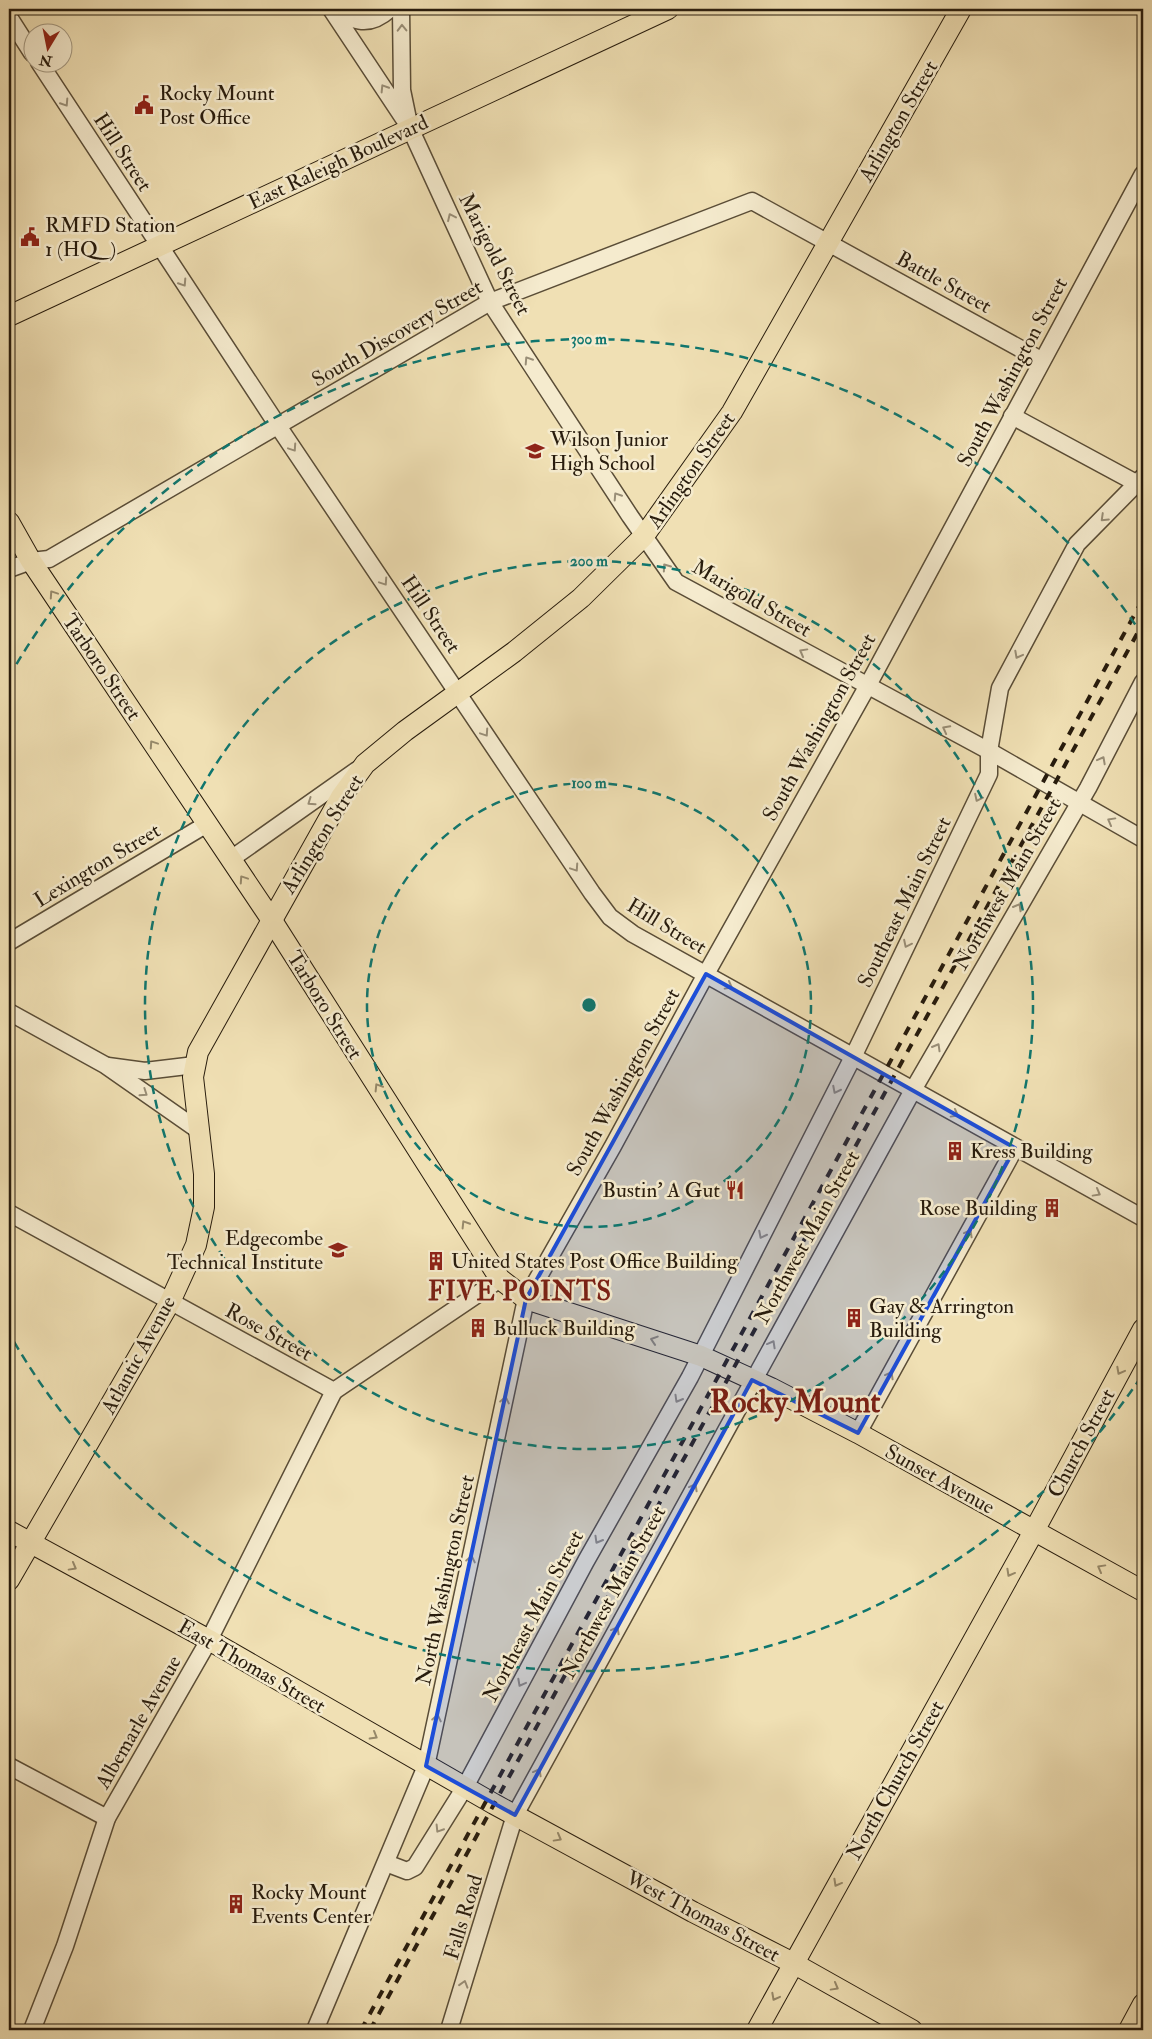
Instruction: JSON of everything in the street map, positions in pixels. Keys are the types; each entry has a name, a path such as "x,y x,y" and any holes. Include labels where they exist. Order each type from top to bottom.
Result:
{"main road":[{"name":"East Raleigh Boulevard","path":"9,316 668,9"},
{"name":"Arlington Street","path":"270,919 341,797 365,764 405,731 514,652 581,598 644,536 732,412 827,242 925,76 961,9"},
{"name":"Tarboro Street","path":"9,522 32,561 270,919 500,1279 526,1299 700,1356 734,1371"},
{"name":"Atlantic Avenue","path":"9,1580 170,1302 196,1245 204,1207 204,1174 192,1077 198,1052 270,919"},
{"name":"Church Street","path":"1034,1531 1143,1328"},
{"name":"Sunset Avenue","path":"734,1371 858,1433 1143,1591"},
{"name":"East Thomas Street","path":"9,1531 209,1640 494,1804"},
{"name":"North Church Street","path":"757,2030 792,1963 1034,1531"},
{"name":"West Thomas Street","path":"494,1804 693,1912 792,1963 912,2030"},
{"path":"1129,2030 1143,2004"}],"street":[{"path":"331,9 354,20 363,22 374,21 390,9"},
{"name":"Marigold Street","path":"331,9 410,128 490,302 676,582 867,687 989,751 1143,839"},
{"path":"401,9 402,90 410,128"},
{"path":"9,17 22,37"},
{"name":"Hill Street","path":"46,72 278,426 610,917 633,934 854,1055 912,1090 1143,1218"},
{"name":"South Washington Street","path":"526,1299 613,1146 706,974 867,687 1041,360 1143,174"},
{"name":"South Discovery Street","path":"9,569 32,561 49,559 490,302 752,201 827,242"},
{"name":"Battle Street","path":"827,242 1041,360"},
{"path":"1012,416 1141,481"},
{"name":"Southeast Main Street","path":"700,1356 854,1055 989,774 989,751 1000,688 1077,544 1141,481"},
{"name":"Northwest Main Street","path":"515,1815 912,1090 1079,803 1143,682"},
{"path":"230,859 365,764"},
{"name":"Lexington Street","path":"9,942 207,824"},
{"path":"9,1012 105,1065 198,1130"},
{"path":"105,1065 145,1071 195,1066"},
{"path":"858,1433 1015,1148"},
{"name":"Rose Street","path":"9,1213 334,1391"},
{"path":"334,1391 500,1279"},
{"name":"North Washington Street","path":"315,2030 426,1766 526,1299"},
{"name":"Northeast Main Street","path":"386,1864 407,1871 415,1867 465,1788 586,1561 700,1356"},
{"name":"Albemarle Avenue","path":"32,2030 65,1946 107,1818 209,1640 334,1391"},
{"path":"9,1766 107,1818"},
{"name":"Falls Road","path":"450,2030 515,1815"}],"highlighted area":[{"path":"706,974 1015,1148 858,1433 752,1380 515,1815 426,1766 526,1299"}],"railway":[{"path":"361,2030 1143,599"},
{"path":"370,2030 1143,623"}],"place":[{"name":"Rocky Mount Post Office","path":"144,105"},
{"name":"RMFD Station 1 (HQ)","path":"30,237"},
{"name":"Wilson Junior High School","path":"535,451"},
{"name":"Kress Building","path":"955,1151"},
{"name":"Bustin' A Gut","path":"735,1190"},
{"name":"Rose Building","path":"1052,1208"},
{"name":"Edgecombe Technical Institute","path":"338,1250"},
{"name":"United States Post Office Building","path":"436,1261"},
{"name":"Gay & Arrington Building","path":"854,1318"},
{"name":"Bulluck Building","path":"478,1328"},
{"name":"Rocky Mount Events Center","path":"236,1904"}],"district":[{"name":"FIVE POINTS","path":"520,1291"},
{"name":"Rocky Mount","path":"795,1401"}]}
